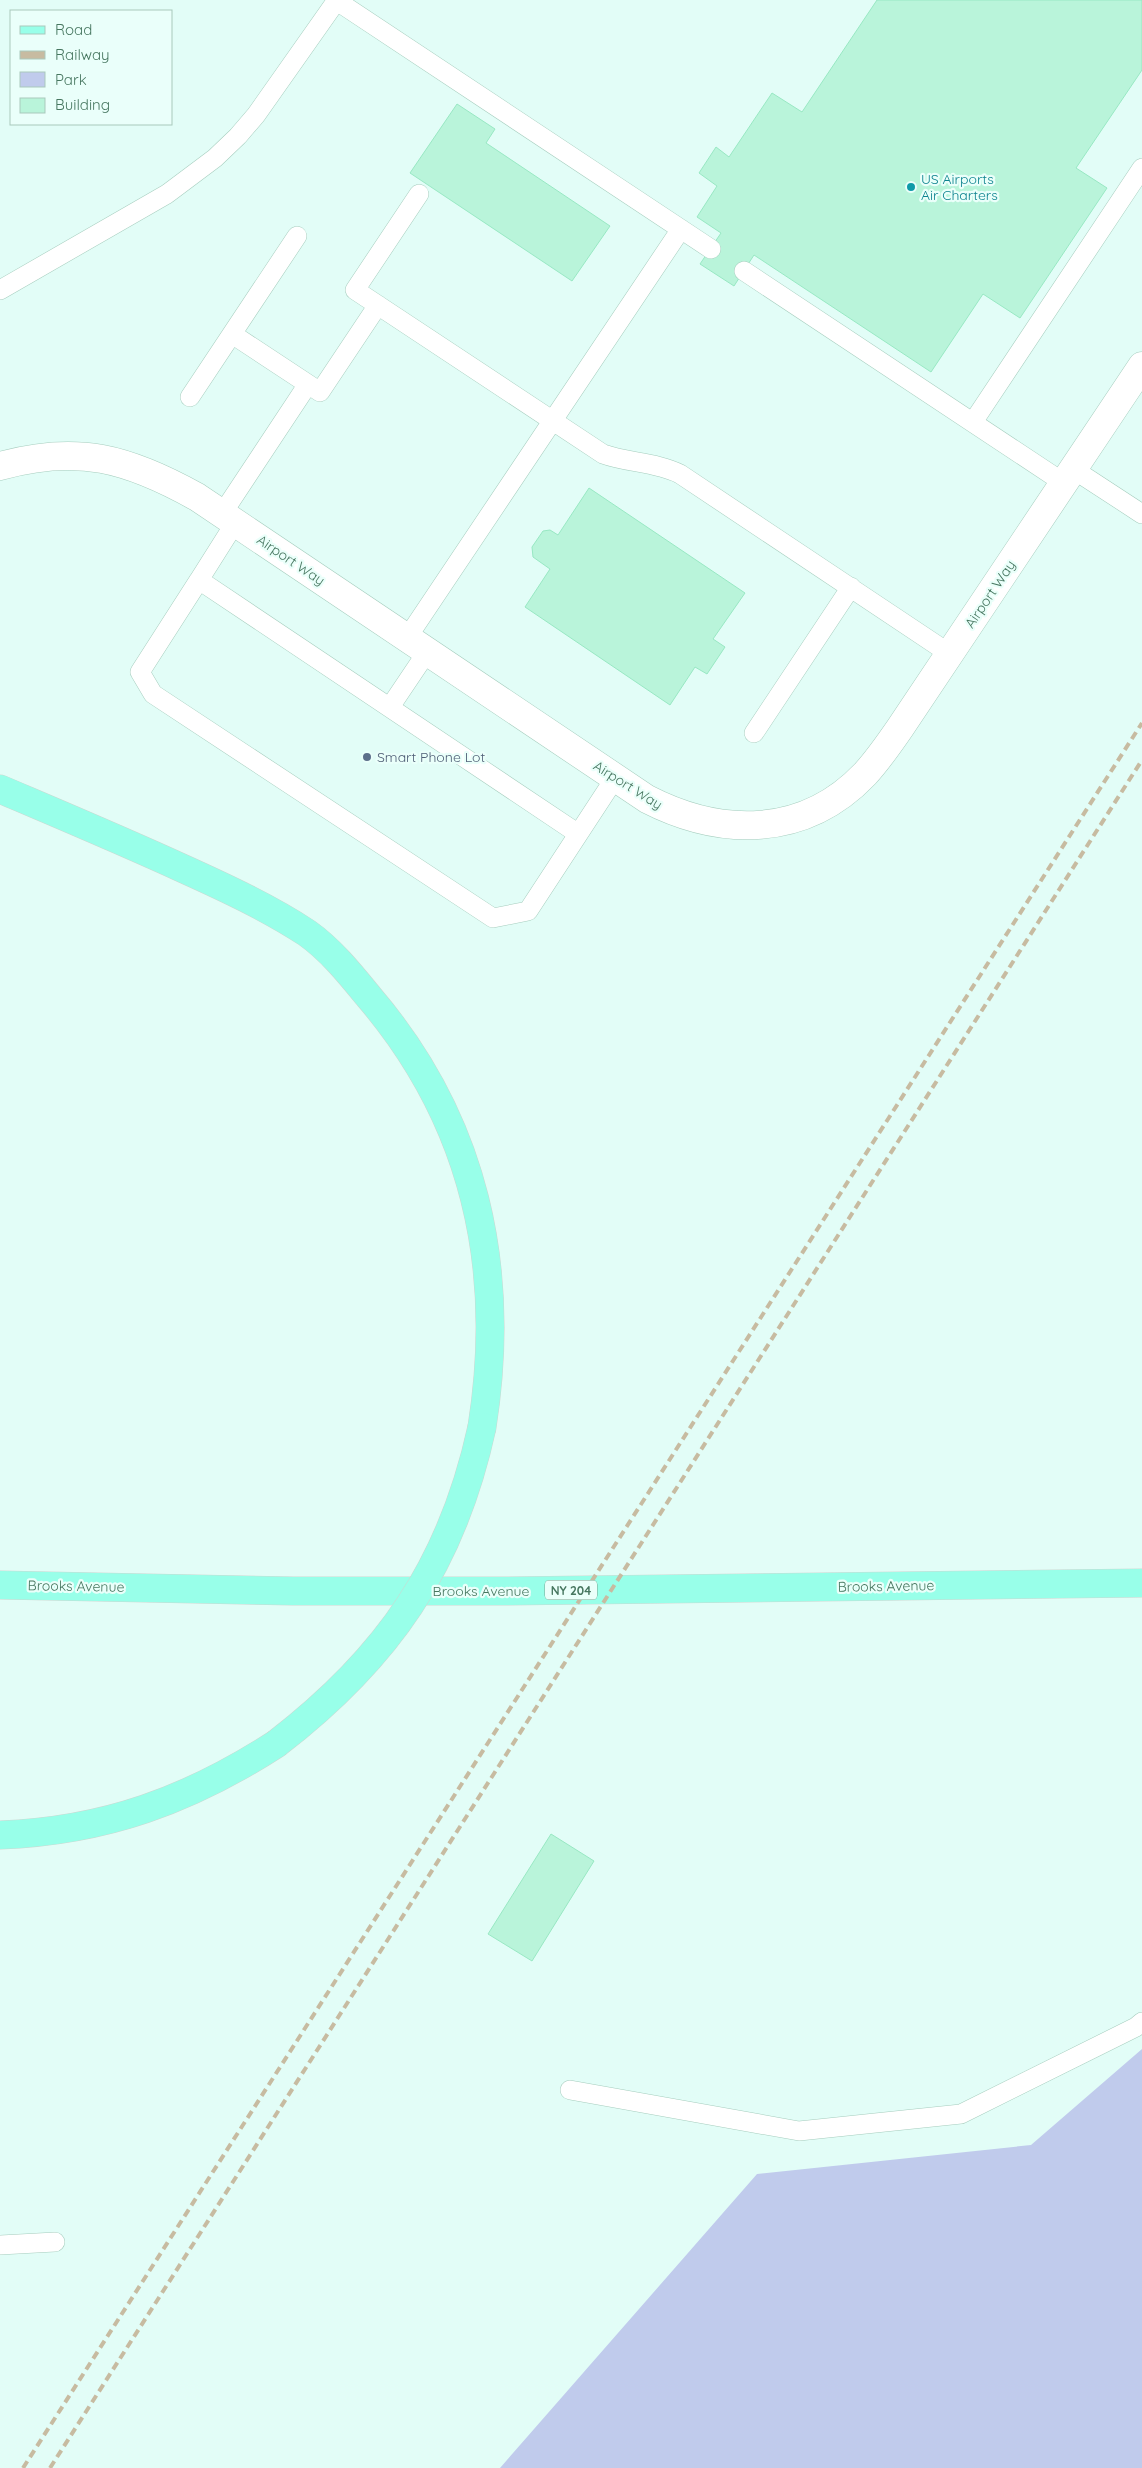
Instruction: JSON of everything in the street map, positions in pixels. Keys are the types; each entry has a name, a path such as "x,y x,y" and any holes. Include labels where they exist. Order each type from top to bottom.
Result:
{"main road":[{"path":"0,789 201,877 279,917 309,935 328,952 380,1009 418,1062 434,1091 461,1156 480,1221 486,1252 492,1317 489,1383 482,1427 474,1463 456,1518 428,1577 410,1606 391,1633 346,1683 323,1706 276,1744 212,1782 178,1798 146,1809 82,1826 48,1832 0,1835"},
{"name":"Brooks Avenue","path":"0,1585 342,1591 500,1591 1142,1583"}],"street":[{"name":"Airport Way","path":"0,466 36,458 86,456 111,460 155,474 197,497 615,778 667,809 707,822 728,826 767,825 805,814 838,796 866,773 900,728 1142,366"}],"lane":[{"path":"0,290 166,194 215,158 256,115 337,0 711,248"},
{"path":"973,422 1142,168"},
{"path":"419,194 355,290 603,454 620,460 665,468 680,474 950,654"},
{"path":"390,707 417,645 553,421 681,229"},
{"path":"190,396 297,236"},
{"path":"744,271 973,422 1069,476 1142,514"},
{"path":"232,334 320,392 378,305"},
{"path":"308,384 228,518 199,580 140,672 152,694 494,918 528,911 615,778"},
{"path":"199,580 578,833"},
{"path":"754,732 851,587"},
{"path":"570,2090 799,2131 961,2114 1136,2027 1142,2022"},
{"path":"0,2245 54,2242"}],"green space":[{"path":"1142,2049 1142,2468 500,2468 757,2174 1031,2145"}],"building":[{"name":"US Airports Air Charters","path":"877,0 1142,0 1142,70 1076,168 1107,188 1020,318 983,294 931,372 754,255 734,286 700,264 721,233 697,217 717,186 699,173 716,147 729,157 772,93 802,112"},
{"path":"457,104 495,129 486,143 610,226 572,281 410,173"},
{"path":"589,488 745,593 713,639 725,647 707,674 695,667 670,705 525,607 550,569 533,557 532,547 543,531 550,530 558,535"},
{"path":"551,1834 594,1861 532,1961 488,1934"}],"railway":[{"path":"23,2468 1142,723"},
{"path":"50,2468 1142,760"}],"place":[{"name":"US Airports Air Charters","path":"911,187"},
{"name":"Smart Phone Lot","path":"367,757"}]}
